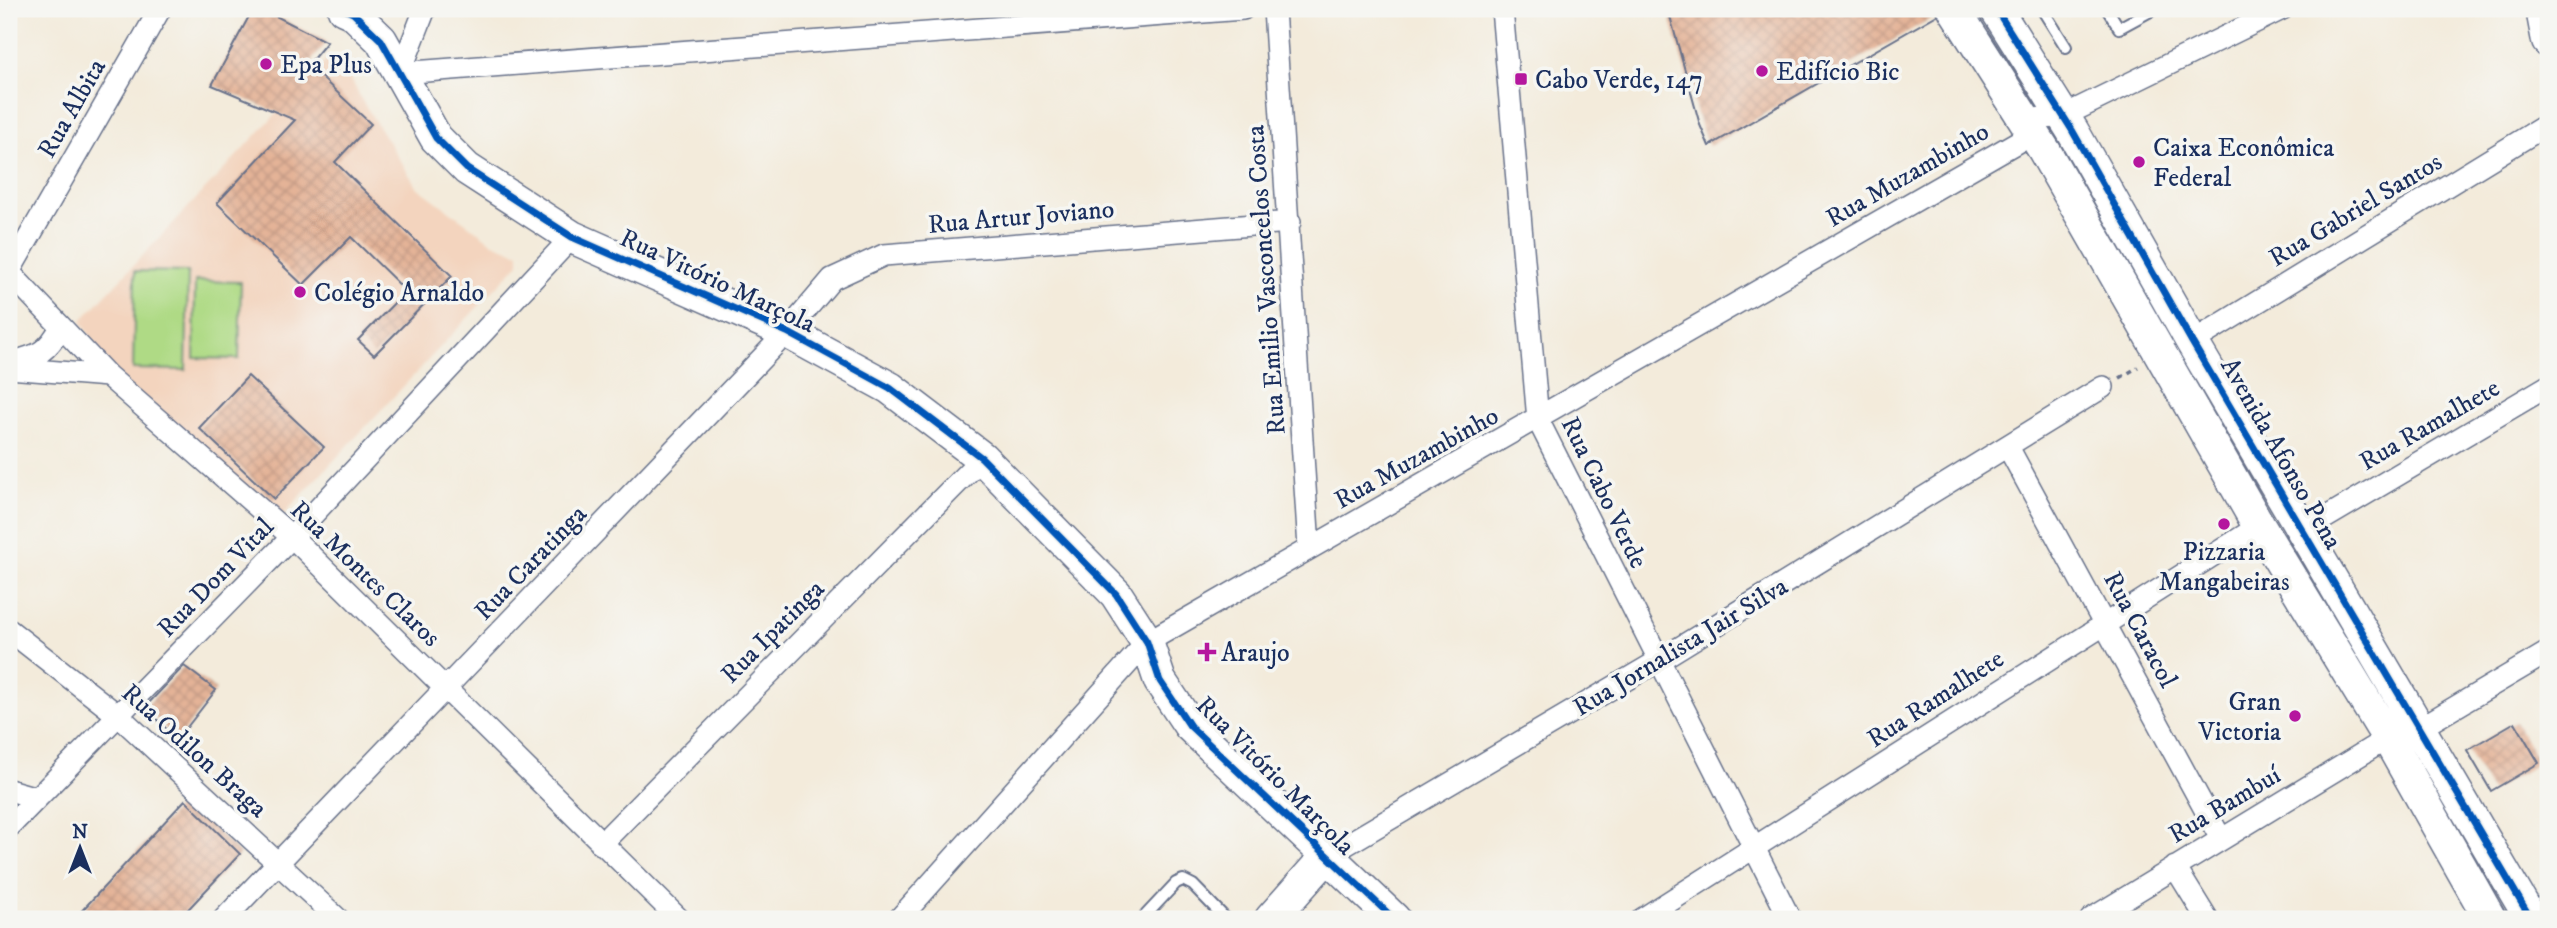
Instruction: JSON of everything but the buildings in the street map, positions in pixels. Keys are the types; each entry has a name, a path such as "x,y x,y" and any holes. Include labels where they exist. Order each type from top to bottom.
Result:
{"main road":[{"name":"Rua Vitório Marçola","path":"344,9 353,13 380,40 436,138 467,169 572,237 787,332 890,388 982,458 1116,594 1147,642 1160,681 1189,726 1394,919"},
{"name":"Avenida Afonso Pena","path":"1954,9 2029,127 2259,526 2388,738 2490,919"},
{"name":"Avenida Afonso Pena","path":"1996,9 2063,116 2192,342 2531,919"},
{"path":"2542,9 2548,41"},
{"name":"Rua Jornalista Jair Silva","path":"1271,919 1327,856"}],"street":[{"name":"Rua Albita","path":"9,272 160,9"},
{"path":"425,9 400,73 1019,17 1243,9"},
{"name":"Rua Emilio Vasconcelos Costa","path":"1274,9 1290,222 1309,548"},
{"name":"Rua Cabo Verde","path":"1502,9 1538,420 1790,919"},
{"name":"Rua Muzambinho","path":"899,919 1147,642 1538,420 2029,127 2063,116 2276,10"},
{"name":"Rua Gabriel Santos","path":"2192,342 2548,124"},
{"name":"Rua Artur Joviano","path":"787,332 832,279 884,255 1290,222"},
{"name":"Rua Dom Vital","path":"9,827 120,717 292,537 572,237"},
{"name":"Rua Montes Claros","path":"9,272 108,376 292,537 601,845 680,919"},
{"path":"9,363 40,354 50,346 61,327"},
{"name":"Rua Caratinga","path":"224,919 787,332"},
{"path":"9,368 108,376"},
{"name":"Rua Ramalhete","path":"2303,531 2548,386"},
{"name":"Rua Jornalista Jair Silva","path":"1327,856 1658,661 2103,387"},
{"name":"Rua Caracol","path":"2008,447 2106,622 2221,839"},
{"name":"Rua Ipatinga","path":"601,845 982,458"},
{"name":"Rua Ramalhete","path":"1642,919 2259,526"},
{"name":"Rua Odilon Braga","path":"9,630 120,717 338,919"},
{"path":"2420,728 2548,652"},
{"name":"Rua Bambuí","path":"2091,919 2388,738"},
{"path":"9,790 37,798"},
{"path":"2175,867 2207,919"}],"lane":[{"path":"2042,9 2066,47"},
{"path":"2107,9 2119,28 2154,9"},
{"path":"1145,916 1176,883 1183,880 1193,885 1226,919"}],"shaded area":[{"name":"Colégio Arnaldo","path":"340,57 361,99 417,187 493,243 519,253 519,263 282,516 115,375 81,321 327,60"}],"green space":[{"path":"135,271 188,272 186,370 133,369"},
{"path":"195,281 241,282 239,359 194,358"}],"cycle path":[{"path":"344,9 353,13 381,40 436,138 467,169 572,237 787,332 890,388 982,458 1116,594 1147,642 1160,681 1190,726 1394,919"},
{"path":"1996,9 2072,130 2192,342 2531,919"}],"place":[{"name":"Epa Plus","path":"266,64"},
{"name":"Edifício Bic","path":"1762,71"},
{"name":"Cabo Verde, 147","path":"1521,79"},
{"name":"Caixa Econômica Federal","path":"2139,162"},
{"name":"Colégio Arnaldo","path":"300,292"},
{"name":"Pizzaria Mangabeiras","path":"2224,524"},
{"name":"Araujo","path":"1207,652"},
{"name":"Gran Victoria","path":"2295,716"}]}
